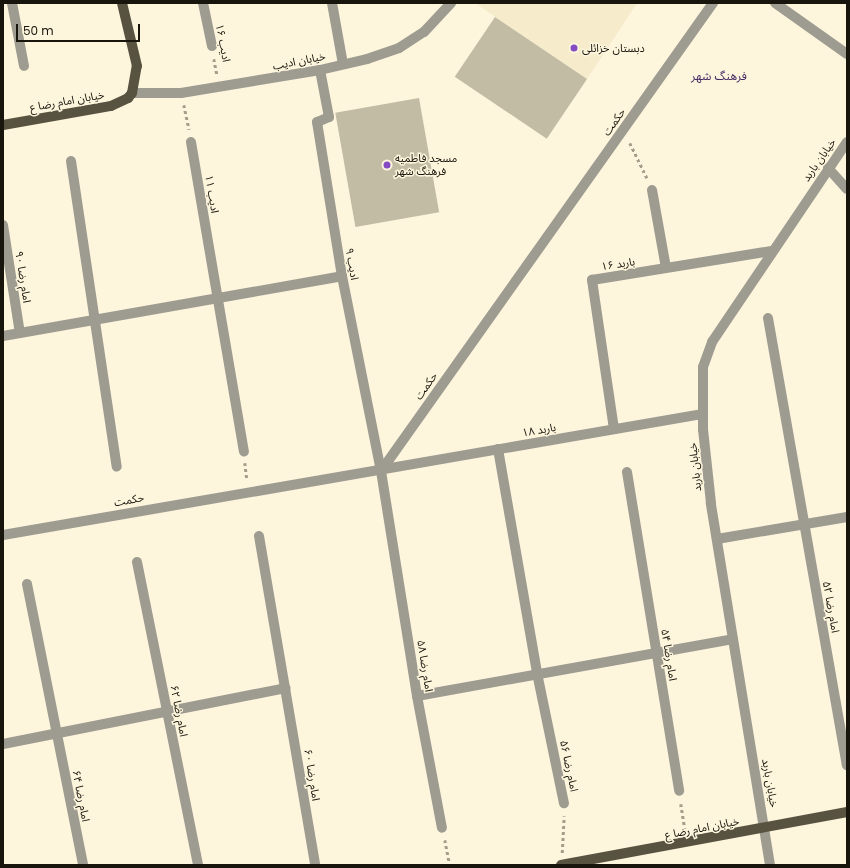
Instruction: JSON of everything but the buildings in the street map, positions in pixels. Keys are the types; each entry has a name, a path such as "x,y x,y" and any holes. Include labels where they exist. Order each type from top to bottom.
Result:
{"main road":[{"path":"122,3 137,66 132,93"},
{"name":"خیابان امام رضا ع","path":"3,125 111,106 123,102 132,93"},
{"name":"خیابان امام رضا ع","path":"561,861 687,843 847,812"}],"street":[{"path":"12,3 24,66"},
{"name":"ادیب ۱۶","path":"203,3 212,46"},
{"path":"332,3 343,64"},
{"name":"خیابان ادیب","path":"132,93 181,93 219,87 320,70 400,48 424,32 450,3"},
{"name":"حکمت","path":"3,535 248,492 380,471 713,3"},
{"path":"775,3 847,54"},
{"name":"ادیب ۹","path":"320,70 329,118 316,122 342,276 380,471"},
{"name":"ادیب ۱۱","path":"191,142 216,298 244,451"},
{"name":"خیابان باربد","path":"770,865 717,539 702,414 703,367 712,342 828,168 847,142"},
{"path":"71,161 117,467"},
{"path":"828,168 847,189"},
{"path":"652,190 666,268"},
{"name":"امام رضا ۹۰","path":"3,226 20,333"},
{"name":"باربد ۱۶","path":"614,429 592,280 772,251"},
{"path":"3,336 342,276"},
{"name":"امام رضا ۵۲","path":"768,318 847,765"},
{"name":"باربد ۱۸","path":"380,471 702,414"},
{"name":"امام رضا ۵۶","path":"498,449 537,673 564,803"},
{"name":"امام رضا ۵۸","path":"380,471 417,696 442,828"},
{"name":"امام رضا ۵۴","path":"627,472 679,791"},
{"path":"717,539 847,517"},
{"name":"امام رضا ۶۰","path":"259,536 315,865"},
{"name":"امام رضا ۶۲","path":"137,562 198,865"},
{"name":"امام رضا ۶۴","path":"27,584 83,865"},
{"path":"417,696 537,673 733,639"},
{"path":"3,744 56,732 167,713 286,688"}],"path":[{"name":"ادیب ۱۶","path":"212,46 219,87"},
{"path":"181,93 191,142"},
{"path":"623,129 652,190"},
{"path":"244,451 248,492"},
{"path":"679,791 687,843"},
{"name":"امام رضا ۵۶","path":"561,861 564,803"},
{"path":"442,828 450,865"}],"shaded area":[{"name":"دبستان خزائلی","path":"475,3 637,3 587,79"}],"place":[{"name":"دبستان خزائلی","path":"574,48"},
{"name":"مسجد فاطمیه فرهنگ شهر","path":"387,165"}],"district":[{"name":"فرهنگ شهر","path":"719,76"}]}
